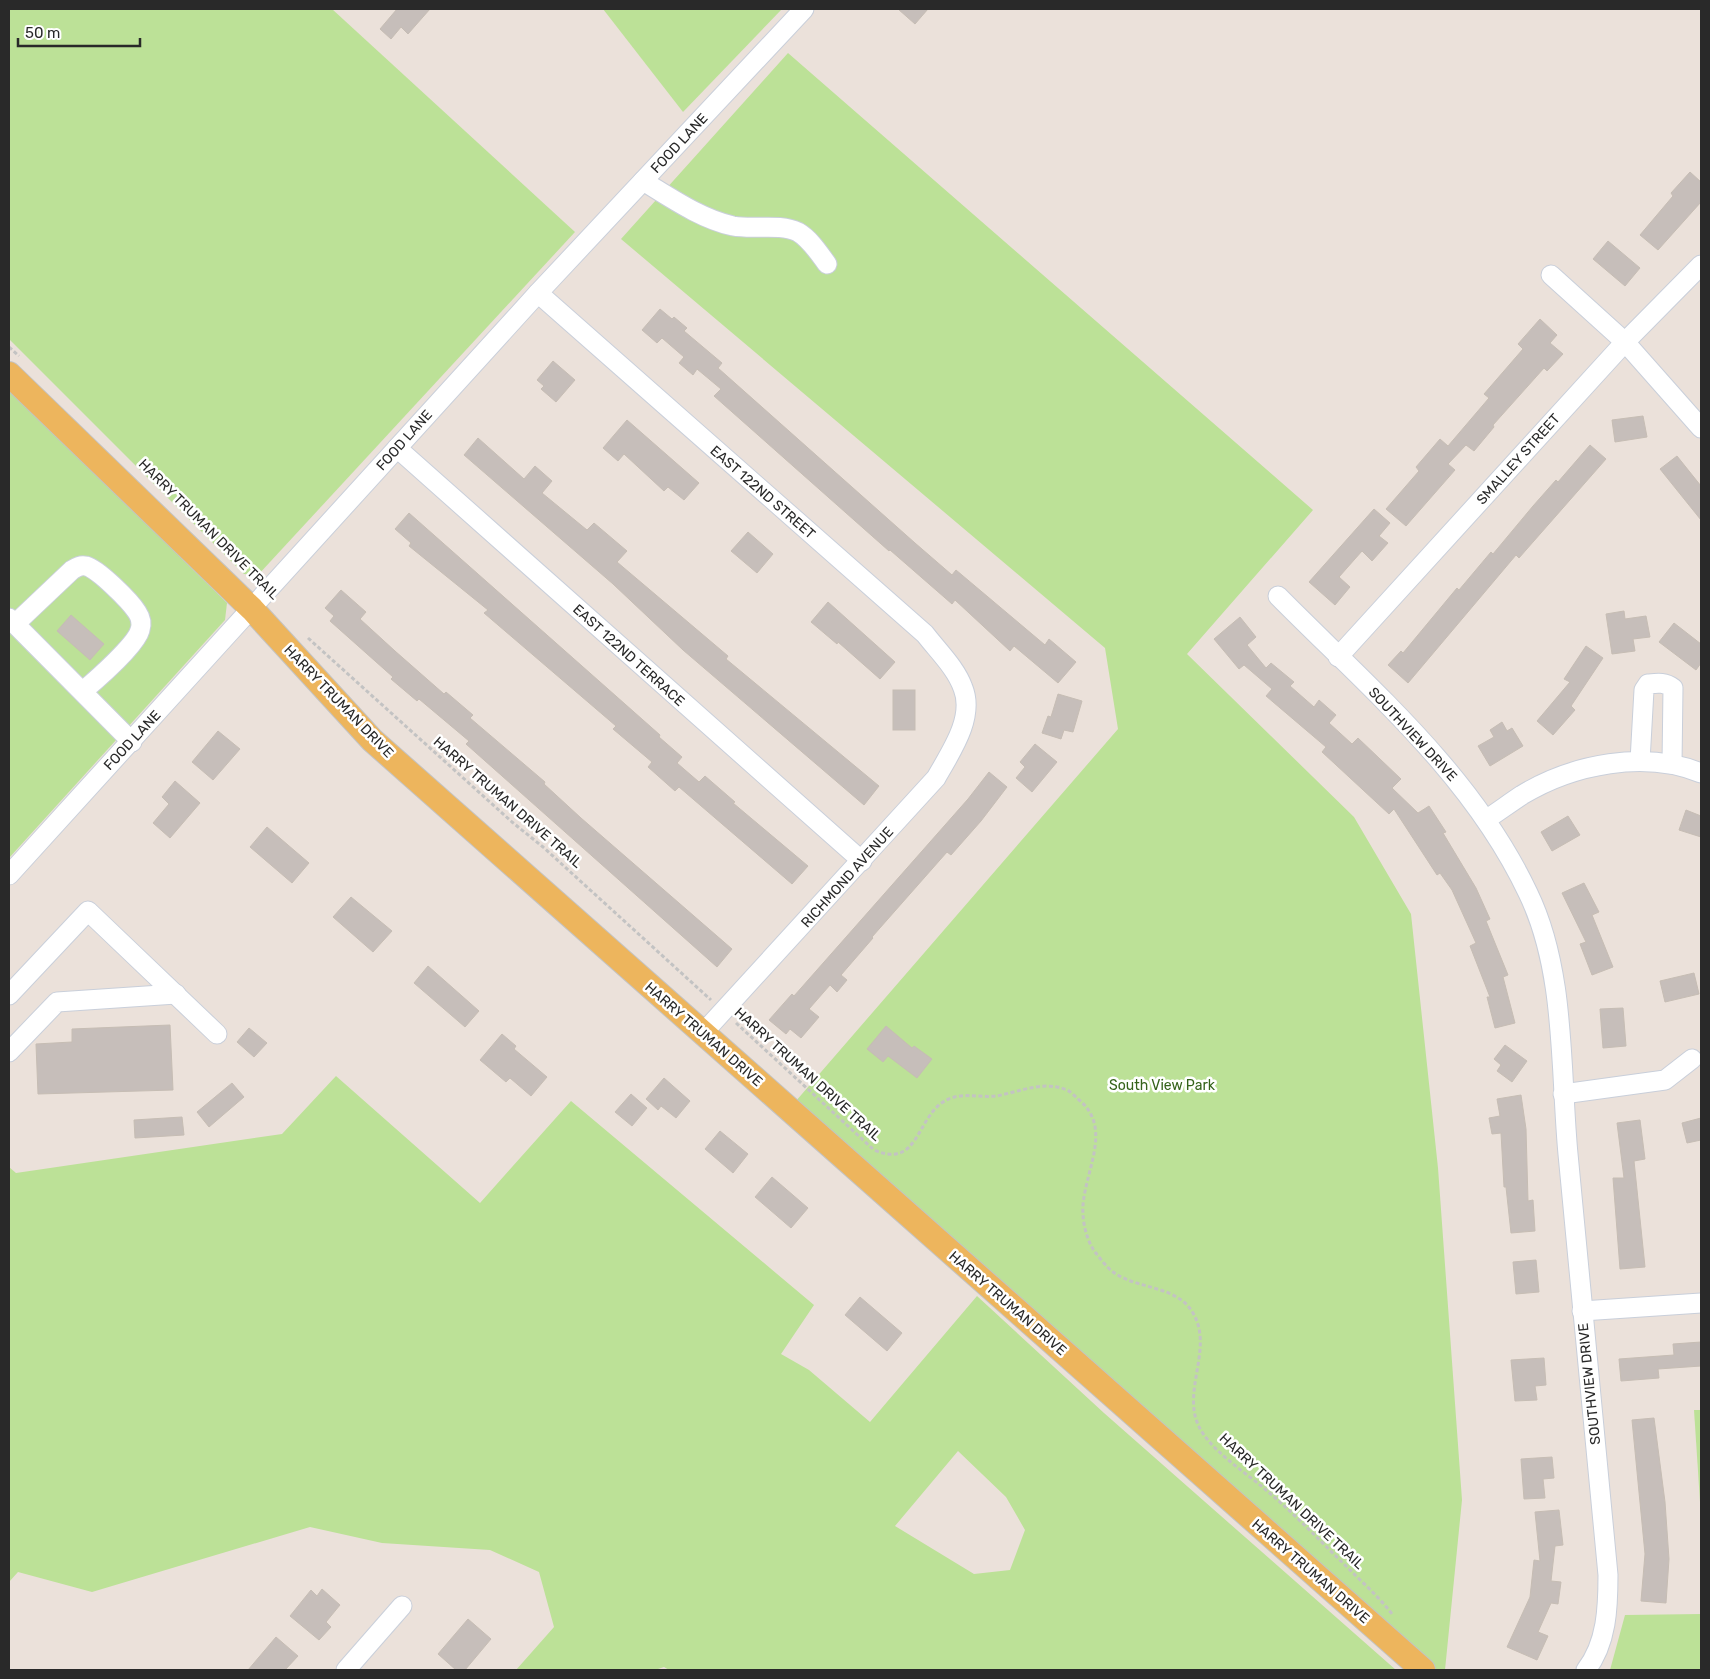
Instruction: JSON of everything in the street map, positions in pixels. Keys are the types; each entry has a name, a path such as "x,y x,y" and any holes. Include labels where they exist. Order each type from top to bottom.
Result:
{"main road":[{"name":"HARRY TRUMAN DRIVE","path":"17,368 252,609 372,740 1423,1670"}],"street":[{"name":"FOOD LANE","path":"9,875 132,742 538,293 804,9"},
{"path":"643,182 683,205 733,226 784,228 798,232 810,242 827,264"},
{"name":"SMALLEY STREET","path":"1338,657 1625,342 1701,265"},
{"path":"1550,274 1625,342 1701,428"},
{"name":"EAST 122ND STREET","path":"538,293 925,634 958,677 964,689 966,706"},
{"name":"EAST 122ND TERRACE","path":"397,448 862,861"},
{"path":"83,691 110,667 140,632 141,622 137,612 125,598 88,566 80,566 72,570 12,621 132,742"},
{"name":"SOUTHVIEW DRIVE","path":"1278,596 1442,762 1487,819 1528,893 1546,939 1556,987 1562,1094 1608,1574 1608,1614 1599,1645 1586,1670"},
{"path":"1640,761 1644,690 1648,684 1660,682 1667,683 1673,688 1672,764"},
{"name":"RICHMOND AVENUE","path":"703,1033 936,778 959,736 966,706"},
{"path":"1487,819 1523,795 1555,779 1598,766 1640,761 1672,764 1701,773"},
{"path":"9,995 88,911 218,1034"},
{"path":"9,1052 57,1002 176,994"},
{"path":"1562,1094 1665,1080 1692,1059"},
{"path":"1582,1311 1701,1303"},
{"path":"346,1670 402,1606"}],"path":[{"path":"9,346 17,368"},
{"name":"HARRY TRUMAN DRIVE TRAIL","path":"305,636 557,860 874,1150 894,1155 908,1151 937,1108 944,1102 964,1094 994,1096 1048,1086 1068,1090 1086,1105 1095,1121 1097,1142 1083,1204 1084,1226 1095,1251 1113,1272 1143,1285 1172,1293 1193,1312 1201,1335 1199,1362 1194,1386 1194,1410 1201,1431 1222,1453 1298,1520 1386,1606 1396,1620"}],"green space":[{"path":"9,9 332,9 575,232 258,575 244,574 9,339"},
{"path":"603,9 782,9 683,112"},
{"name":"South View Park","path":"788,53 1313,510 1187,654 1354,817 1411,914 1438,1168 1462,1500 1445,1670 1423,1670 789,1109 1118,729 1105,648 621,239"},
{"path":"9,389 227,603 225,620 9,858"},
{"path":"336,1076 480,1203 571,1101 814,1305 781,1354 809,1370 870,1422 977,1296 1104,1413 1396,1670 669,1670 664,1667 655,1670 516,1670 554,1627 539,1572 490,1550 382,1543 310,1527 92,1592 18,1572 9,1582 9,1167 16,1173 282,1134","holes":["958,1451 1006,1497 1025,1530 1010,1570 974,1574 895,1526"]},
{"path":"1694,1410 1701,1410 1701,1517"},
{"path":"1701,1614 1701,1670 1610,1670 1625,1615"}],"building":[{"path":"397,9 430,9 408,34 401,27 391,39 380,29"},
{"path":"898,9 928,9 915,24"},
{"path":"1690,172 1701,182 1701,202 1658,250 1640,235 1673,196 1671,193"},
{"path":"1608,241 1640,268 1625,286 1593,259"},
{"path":"660,309 672,319 674,317 687,328 684,331 722,363 718,368 952,575 956,570 1045,645 1049,639 1076,662 1058,683 1014,646 1010,651 955,600 952,604 889,551 714,396 721,389 697,369 693,375 679,363 684,357 662,338 657,343 642,330"},
{"path":"1540,319 1557,335 1550,343 1563,354 1547,371 1544,368 1493,425 1494,427 1474,451 1466,445 1448,464 1455,470 1406,526 1386,509 1419,471 1416,467 1440,439 1448,446 1489,398 1484,394 1523,349 1518,344"},
{"path":"553,361 575,380 556,402 541,389 544,386 537,380"},
{"path":"1643,416 1647,437 1615,442 1612,420"},
{"path":"627,420 699,483 684,500 668,487 664,491 624,454 618,461 603,448"},
{"path":"478,438 524,479 535,466 552,481 542,493 587,530 594,523 627,551 617,562 728,656 726,659 879,786 864,805 683,650 613,584 464,455"},
{"path":"1590,445 1606,459 1519,558 1516,555 1408,683 1388,665 1401,651 1403,653 1457,588 1459,590 1491,552 1493,554 1556,480 1558,482"},
{"path":"1677,456 1701,486 1701,520 1660,469"},
{"path":"1374,509 1390,523 1379,536 1388,543 1372,561 1362,551 1339,577 1350,587 1335,605 1309,582"},
{"path":"409,513 660,735 659,737 682,757 677,763 699,782 705,776 735,802 733,803 808,866 792,884 679,787 675,791 648,767 652,762 613,729 616,726 484,613 488,610 409,546 411,543 395,529"},
{"path":"748,532 773,554 757,573 731,551"},
{"path":"341,590 366,612 360,619 444,694 446,692 473,715 470,718 545,782 544,784 581,818 732,949 717,967 466,744 469,741 419,699 417,701 391,679 393,677 330,621 334,616 325,608"},
{"path":"828,602 895,662 880,679 838,642 837,644 811,622"},
{"path":"1624,611 1625,619 1646,616 1650,637 1633,639 1635,651 1612,654 1606,614"},
{"path":"71,615 104,644 90,660 57,631"},
{"path":"1240,617 1256,637 1247,645 1266,668 1271,663 1294,682 1290,686 1314,707 1319,700 1336,715 1329,723 1352,744 1358,738 1401,779 1392,788 1418,813 1429,806 1446,832 1443,833 1476,888 1490,919 1486,921 1508,975 1503,977 1515,1023 1495,1028 1487,997 1490,997 1470,946 1476,943 1452,890 1440,873 1437,875 1394,809 1389,814 1322,752 1326,747 1266,696 1272,689 1244,665 1239,669 1214,639"},
{"path":"1674,623 1701,644 1701,663 1696,670 1659,642"},
{"path":"1586,646 1603,658 1571,706 1575,710 1553,735 1537,721 1570,682 1564,679"},
{"path":"893,690 915,690 915,730 893,730"},
{"path":"1058,694 1082,701 1073,732 1064,730 1061,739 1042,733 1048,716 1051,717"},
{"path":"1502,722 1507,731 1512,728 1523,746 1490,766 1478,746 1494,737 1490,730"},
{"path":"218,731 240,749 213,780 192,762"},
{"path":"1035,744 1057,762 1032,792 1016,778 1025,767 1020,762"},
{"path":"989,772 1007,787 981,821 951,855 947,852 872,937 841,975 847,980 837,992 830,985 809,1009 819,1017 801,1038 790,1029 786,1034 769,1020 792,994 794,996 968,799"},
{"path":"175,781 200,803 170,838 153,823 169,804 162,797"},
{"path":"1686,810 1701,816 1701,837 1679,830"},
{"path":"1568,816 1580,835 1552,851 1541,832"},
{"path":"267,827 309,863 292,883 250,847"},
{"path":"1584,883 1599,912 1592,915 1613,967 1592,975 1580,944 1586,942 1562,893"},
{"path":"351,897 392,931 373,952 333,917"},
{"path":"428,966 479,1011 465,1027 414,983"},
{"path":"1694,973 1699,994 1665,1002 1660,981"},
{"path":"1623,1008 1626,1046 1603,1048 1600,1009"},
{"path":"170,1025 173,1090 38,1094 36,1044 72,1042 72,1029"},
{"path":"886,1026 912,1048 914,1046 932,1059 917,1078 888,1056 883,1062 867,1049"},
{"path":"249,1028 267,1043 254,1057 237,1042"},
{"path":"502,1034 516,1046 514,1049 547,1077 531,1096 510,1078 506,1082 480,1060"},
{"path":"1505,1045 1527,1061 1512,1082 1497,1071 1501,1065 1494,1059"},
{"path":"664,1078 690,1101 676,1118 661,1106 658,1110 646,1099"},
{"path":"232,1083 244,1097 209,1127 197,1112"},
{"path":"631,1094 647,1108 632,1126 615,1112"},
{"path":"1521,1095 1526,1129 1528,1201 1533,1200 1535,1231 1511,1233 1506,1187 1504,1187 1501,1133 1492,1134 1489,1118 1500,1116 1497,1099"},
{"path":"182,1117 184,1135 135,1138 134,1120"},
{"path":"1701,1118 1701,1140 1687,1143 1682,1123"},
{"path":"1640,1120 1645,1159 1634,1161 1645,1267 1620,1269 1613,1178 1624,1178 1617,1123"},
{"path":"720,1131 748,1154 733,1173 705,1149"},
{"path":"772,1177 808,1208 791,1228 755,1197"},
{"path":"1536,1260 1539,1292 1516,1294 1513,1262"},
{"path":"860,1297 902,1333 887,1351 845,1315"},
{"path":"1701,1342 1701,1366 1658,1369 1659,1378 1621,1381 1619,1359 1674,1355 1673,1344"},
{"path":"1544,1358 1546,1385 1535,1386 1537,1400 1515,1401 1511,1360"},
{"path":"1654,1418 1665,1502 1669,1559 1666,1603 1641,1601 1645,1554 1632,1420"},
{"path":"1552,1457 1554,1478 1543,1479 1545,1498 1524,1499 1521,1459"},
{"path":"1559,1510 1563,1545 1555,1546 1551,1581 1561,1582 1558,1604 1551,1603 1538,1632 1548,1636 1537,1660 1507,1647 1530,1597 1534,1560 1540,1561 1535,1512"},
{"path":"322,1589 340,1605 326,1622 331,1627 319,1640 290,1616 311,1590 317,1596"},
{"path":"468,1619 491,1639 465,1670 456,1670 438,1654"},
{"path":"276,1637 298,1656 285,1670 248,1670"}]}
